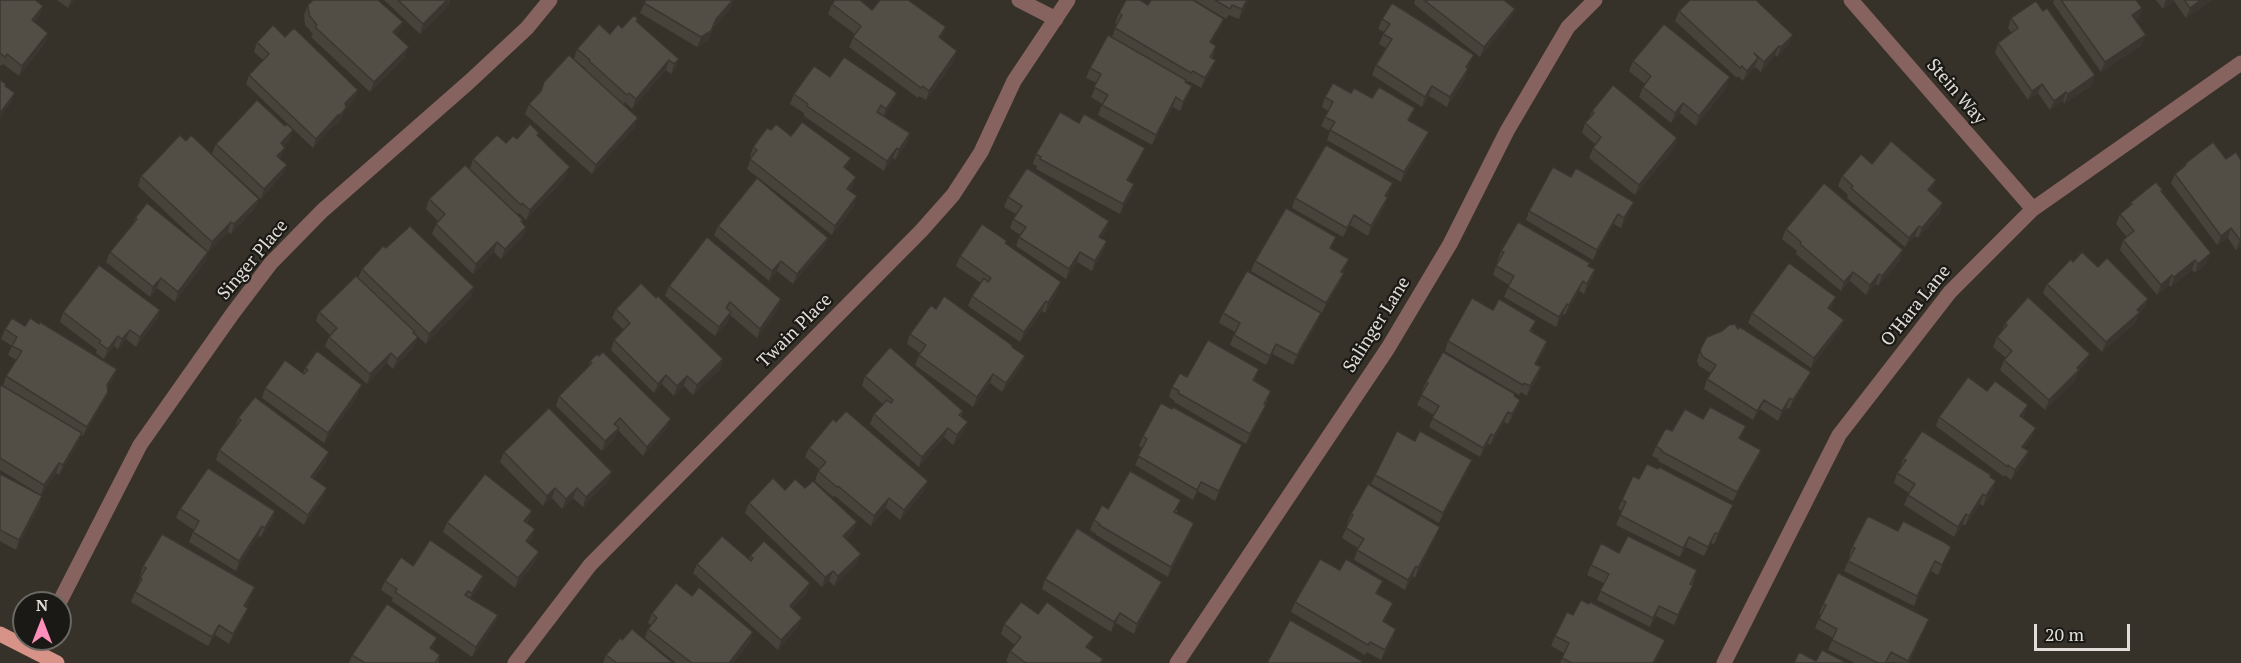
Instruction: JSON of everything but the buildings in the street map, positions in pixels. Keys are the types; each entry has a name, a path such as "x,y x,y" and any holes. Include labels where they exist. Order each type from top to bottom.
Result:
{"main road":[{"path":"44,651 57,663"}],"street":[{"name":"Singer Place","path":"66,591 140,445 271,263 322,211 519,36 550,0"},
{"path":"1019,0 1056,19"},
{"name":"Twain Place","path":"514,663 590,565 921,231 953,195 981,152 1014,81 1068,0"},
{"name":"Salinger Lane","path":"1177,663 1388,348 1450,244 1507,130 1568,27 1595,0"},
{"name":"Stein Way","path":"1851,0 2033,209"},
{"name":"O'Hara Lane","path":"1724,663 1839,435 1950,292 2033,209 2241,63"}]}
